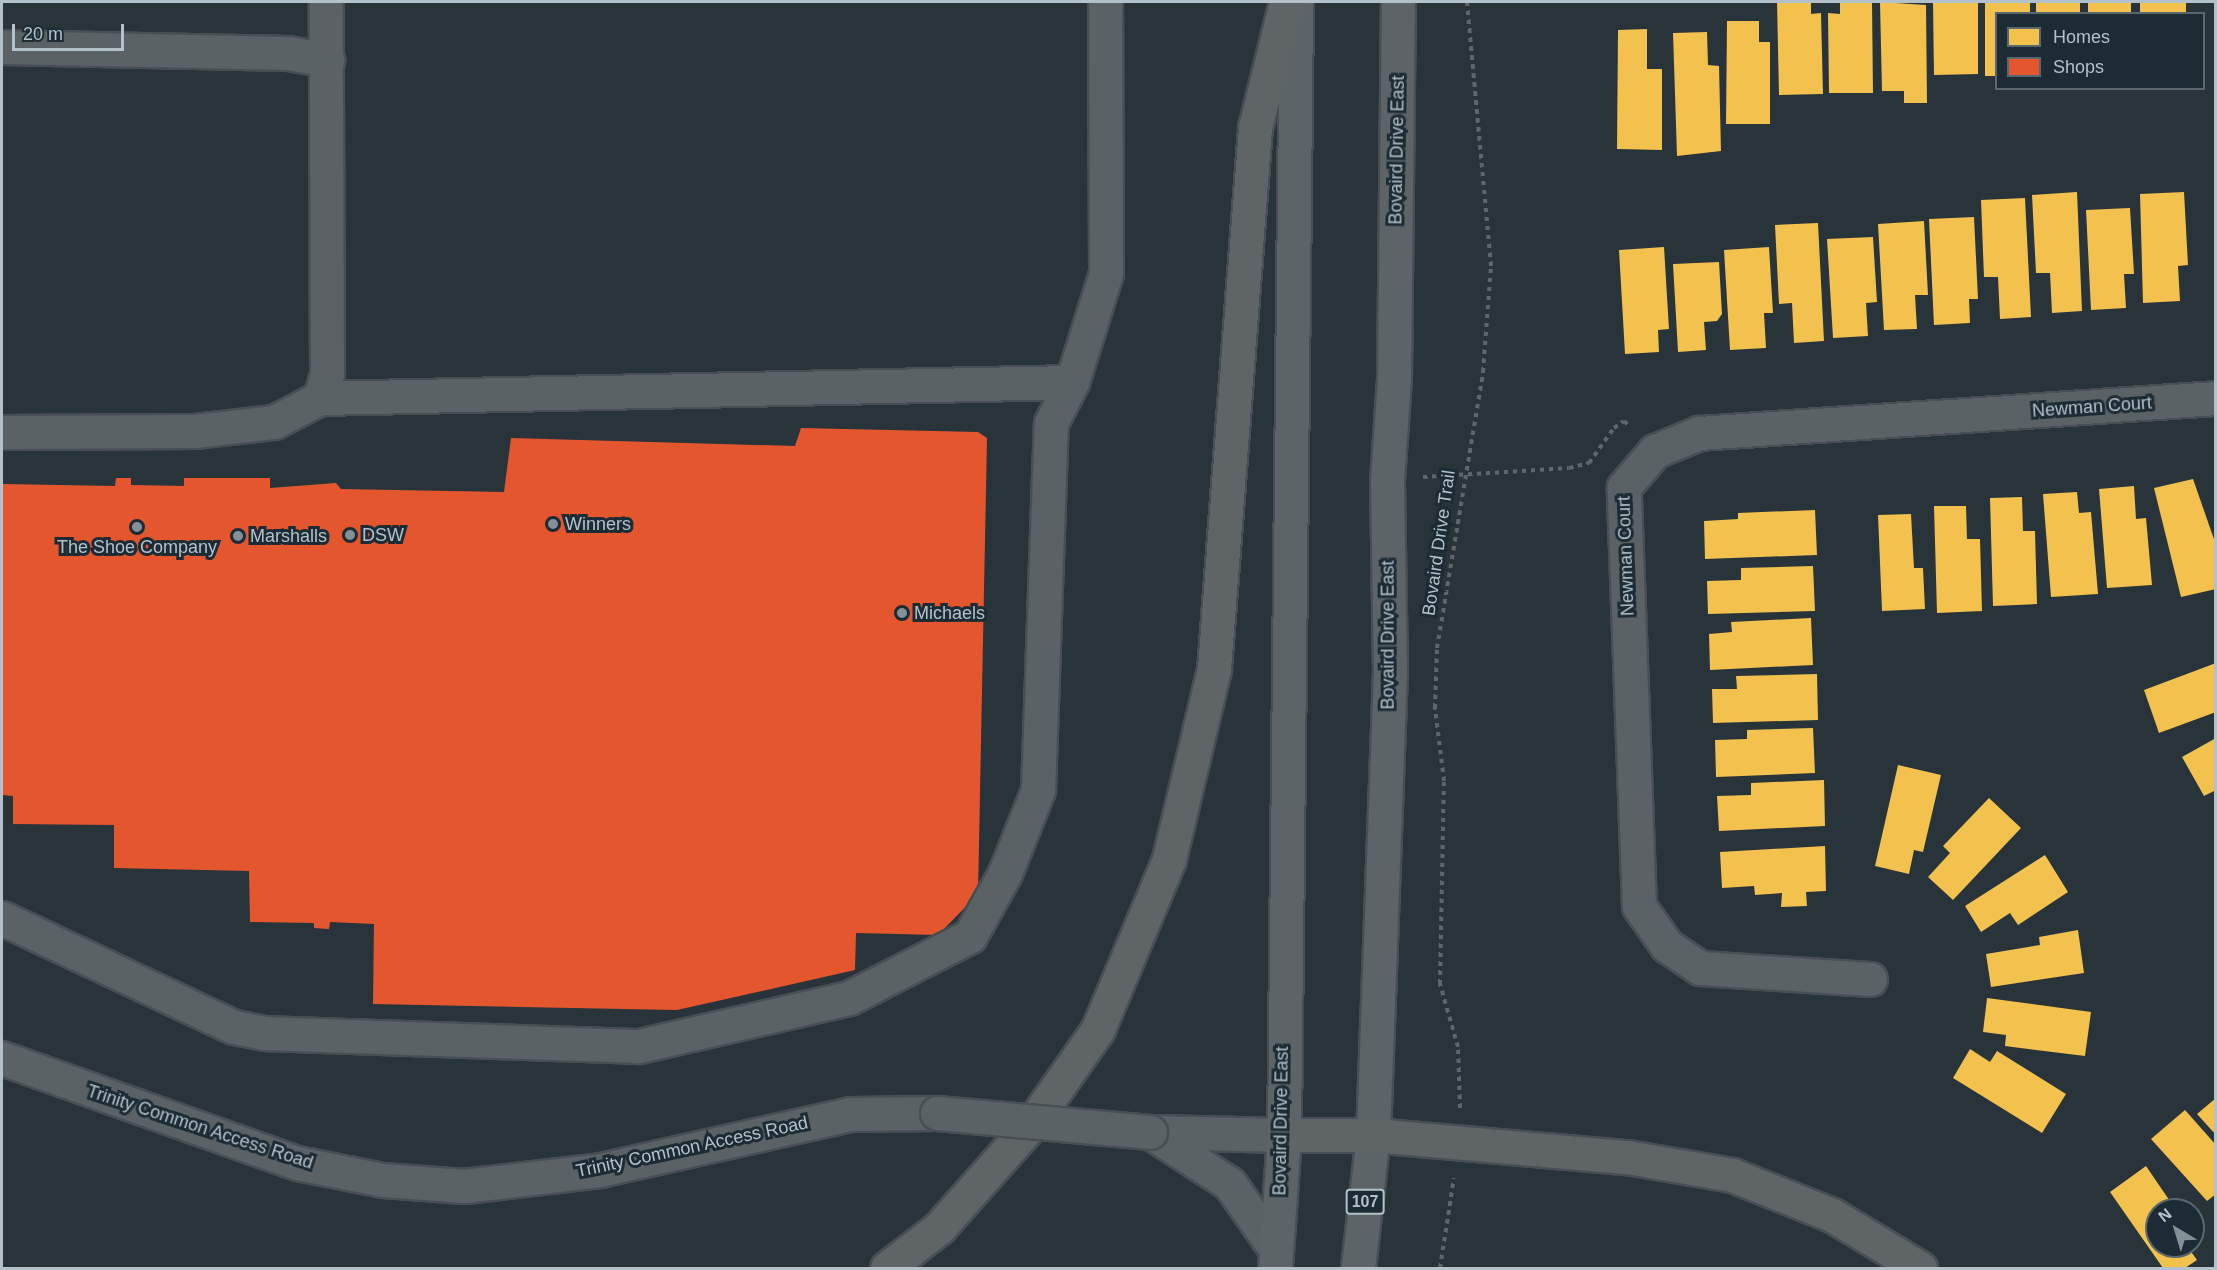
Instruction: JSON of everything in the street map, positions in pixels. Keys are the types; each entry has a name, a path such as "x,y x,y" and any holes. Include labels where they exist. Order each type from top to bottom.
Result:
{"highway":[{"path":"887,1269 939,1228 1033,1122 1098,1029 1169,859 1214,669 1256,128 1286,2"},
{"path":"1284,1135 1373,1135 1627,1157 1732,1175 1832,1215 1920,1269"}],"main road":[{"name":"Bovaird Drive East","path":"1275,1259 1284,1135 1296,2"},
{"name":"Bovaird Drive East","path":"1358,1269 1373,1135 1390,671 1387,481 1394,378 1398,2"}],"street":[{"path":"320,398 327,373 326,2"},
{"path":"2,918 234,1027 265,1033 639,1046 849,998 970,936 1005,873 1038,790 1051,423 1072,382 1106,273 1105,2"},
{"path":"2,47 288,53 327,60"},
{"path":"2,432 206,430 274,422 320,398 1072,382"},
{"name":"Newman Court","path":"1870,979 1701,968 1667,946 1639,906 1624,487 1655,451 1699,433 2216,398"},
{"name":"Trinity Common Access Road","path":"2,1058 297,1163 383,1180 464,1186 600,1170 851,1114 937,1113 1150,1132 1284,1135"},
{"name":"Trinity Common Access Road","path":"1150,1132 1230,1184 1275,1259"}],"path":[{"name":"Bovaird Drive Trail","path":"1462,1088 1455,1035 1440,984 1444,792 1435,708 1437,648 1463,472 1483,372 1491,266 1467,2"},
{"path":"1387,481 1463,472 1533,473 1590,462 1624,421 1655,451"},
{"path":"1440,1269 1453,1187"}],"building: Homes":[{"path":"1777,2 1811,2 1811,14 1821,13 1823,94 1779,95"},
{"path":"1840,2 1872,2 1873,93 1829,93 1828,13 1840,14"},
{"path":"1880,2 1926,5 1927,103 1904,103 1904,91 1882,91"},
{"path":"1933,2 1978,2 1978,74 1934,75"},
{"path":"1985,2 2030,2 2030,12 1995,12 1995,76 1985,76"},
{"path":"2036,2 2080,2 2080,12 2036,12"},
{"path":"2088,2 2131,2 2131,12 2088,12"},
{"path":"2140,2 2186,2 2186,12 2140,12"},
{"path":"1727,21 1759,21 1759,42 1770,42 1770,124 1726,124"},
{"path":"1647,29 1647,69 1662,69 1662,150 1617,149 1618,30"},
{"path":"1707,32 1708,65 1719,66 1721,151 1677,156 1673,33"},
{"path":"2077,192 2082,311 2052,313 2050,273 2036,273 2032,195"},
{"path":"2184,192 2188,265 2178,266 2180,301 2143,303 2140,194"},
{"path":"2025,198 2031,317 2000,319 1998,277 1984,277 1981,200"},
{"path":"2130,208 2134,274 2124,274 2126,308 2091,310 2086,210"},
{"path":"1974,217 1978,299 1969,299 1970,323 1934,325 1929,219"},
{"path":"1924,221 1928,295 1915,295 1917,329 1884,330 1878,224"},
{"path":"1818,223 1824,341 1794,343 1792,303 1779,304 1775,225"},
{"path":"1873,237 1877,302 1866,303 1868,336 1833,338 1827,239"},
{"path":"1664,247 1669,329 1658,330 1659,352 1625,354 1619,250"},
{"path":"1769,247 1773,313 1764,313 1766,348 1730,350 1724,250"},
{"path":"1719,262 1722,314 1717,321 1704,322 1706,350 1678,352 1673,264"},
{"path":"2193,479 2216,545 2216,589 2181,597 2154,488"},
{"path":"2134,486 2136,519 2146,518 2152,585 2107,588 2099,489"},
{"path":"2077,492 2079,513 2091,512 2098,594 2051,597 2043,494"},
{"path":"2022,497 2023,531 2035,531 2037,604 1993,606 1990,498"},
{"path":"1934,506 1966,506 1967,539 1980,539 1982,611 1937,613"},
{"path":"1815,510 1817,555 1705,559 1704,521 1738,519 1738,513"},
{"path":"1911,514 1914,568 1923,568 1925,609 1882,611 1878,515"},
{"path":"1813,566 1815,611 1708,614 1707,581 1741,580 1741,568"},
{"path":"1811,618 1813,665 1710,670 1709,634 1732,632 1731,622"},
{"path":"2216,663 2216,712 2159,733 2144,690"},
{"path":"1817,674 1818,720 1713,723 1712,689 1737,689 1736,676"},
{"path":"1813,728 1815,773 1716,777 1715,740 1747,739 1747,730"},
{"path":"2216,738 2216,790 2204,796 2182,757"},
{"path":"1898,765 1941,775 1923,852 1914,850 1909,874 1875,866"},
{"path":"1824,780 1825,826 1719,831 1717,796 1751,795 1751,783"},
{"path":"1989,798 2021,828 1953,900 1928,877 1950,853 1943,846"},
{"path":"1825,846 1826,891 1806,892 1807,906 1781,907 1782,893 1755,895 1754,886 1722,888 1720,852"},
{"path":"2045,855 2068,892 2018,925 2010,913 1981,932 1965,906"},
{"path":"2078,930 2084,973 1991,987 1986,954 2040,945 2039,937"},
{"path":"1987,998 2091,1012 2085,1056 2005,1046 2006,1035 1983,1032"},
{"path":"1970,1049 1990,1062 1997,1051 2066,1094 2042,1133 1953,1078"},
{"path":"2216,1098 2216,1135 2197,1114"},
{"path":"2185,1110 2216,1145 2216,1194 2207,1201 2151,1139"},
{"path":"2146,1166 2168,1198 2145,1198 2145,1242 2110,1192"},
{"path":"2156,1258 2196,1258 2197,1260 2185,1268 2163,1268"}],"building: Shops":[{"path":"801,428 978,432 987,438 978,894 938,935 856,933 855,970 677,1010 373,1004 374,924 330,922 329,929 314,928 314,923 250,922 249,871 114,868 114,825 13,824 13,796 2,795 2,484 115,486 116,478 131,478 131,485 184,486 184,478 270,478 270,488 336,483 341,489 504,492 511,438 795,446"}],"place":[{"name":"Winners","path":"553,524"},
{"name":"The Shoe Company","path":"137,527"},
{"name":"DSW","path":"350,535"},
{"name":"Marshalls","path":"238,536"},
{"name":"Michaels","path":"902,613"}]}
